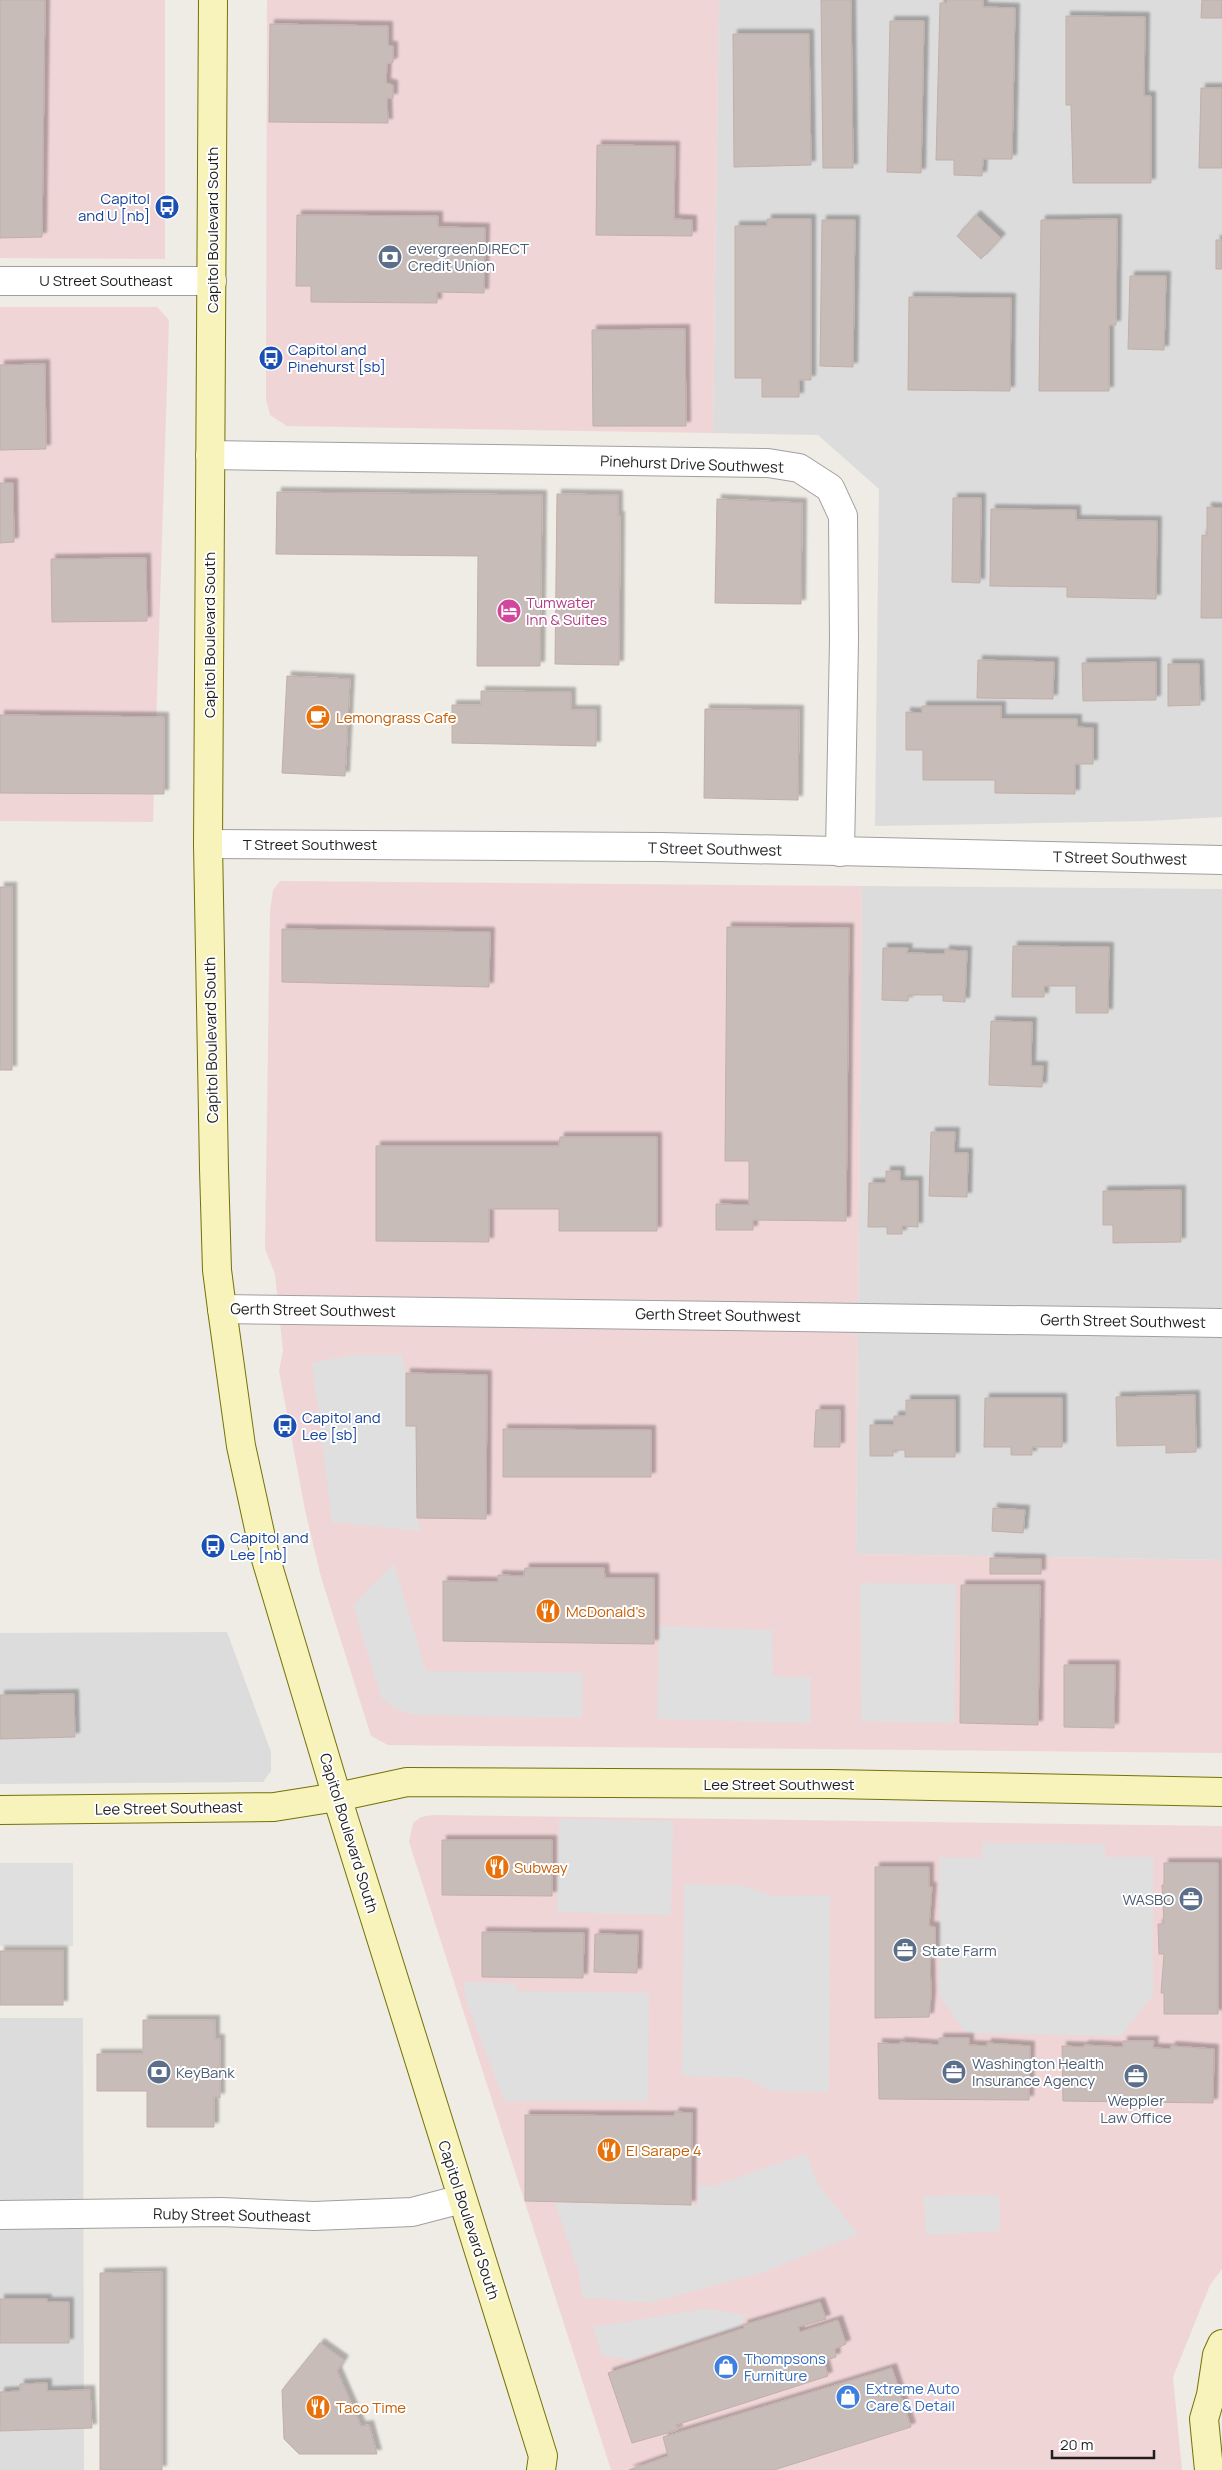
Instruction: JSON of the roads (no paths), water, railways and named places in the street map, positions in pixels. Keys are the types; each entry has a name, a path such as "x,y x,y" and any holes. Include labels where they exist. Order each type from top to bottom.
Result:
{"main road":[{"name":"Capitol Boulevard South","path":"213,0 208,844 217,1270 222,1309 241,1446 265,1556 337,1797 547,2465"},
{"name":"Lee Street Southwest","path":"337,1797 407,1782 832,1784 1222,1792"},
{"name":"Lee Street Southeast","path":"0,1810 274,1807 337,1797"},
{"path":"1208,2470 1204,2419 1217,2403 1217,2355 1222,2344"}],"street":[{"name":"U Street Southeast","path":"0,281 212,281"},
{"name":"Pinehurst Drive Southwest","path":"210,455 768,464 799,468 830,488 843,516 844,640 840,852"},
{"name":"T Street Southwest","path":"208,844 534,846 1222,860"},
{"name":"Gerth Street Southwest","path":"222,1309 1218,1323"},
{"name":"Ruby Street Southeast","path":"0,2215 221,2212 314,2216 412,2212 462,2199"}],"place":[{"name":"Capitol and U [nb]","path":"167,207"},
{"name":"evergreenDIRECT Credit Union","path":"390,257"},
{"name":"Capitol and Pinehurst [sb]","path":"271,358"},
{"name":"Tumwater Inn & Suites","path":"509,611"},
{"name":"Lemongrass Cafe","path":"318,717"},
{"name":"Capitol and Lee [sb]","path":"285,1426"},
{"name":"Capitol and Lee [nb]","path":"213,1546"},
{"name":"McDonald's","path":"548,1611"},
{"name":"Subway","path":"497,1867"},
{"name":"WASBO","path":"1191,1899"},
{"name":"State Farm","path":"905,1950"},
{"name":"KeyBank","path":"159,2072"},
{"name":"Washington Health Insurance Agency","path":"954,2072"},
{"name":"Weppler Law Office","path":"1136,2076"},
{"name":"El Sarape 4","path":"609,2150"},
{"name":"Thompsons Furniture","path":"726,2367"},
{"name":"Extreme Auto Care & Detail","path":"848,2397"},
{"name":"Taco Time","path":"318,2407"}]}
